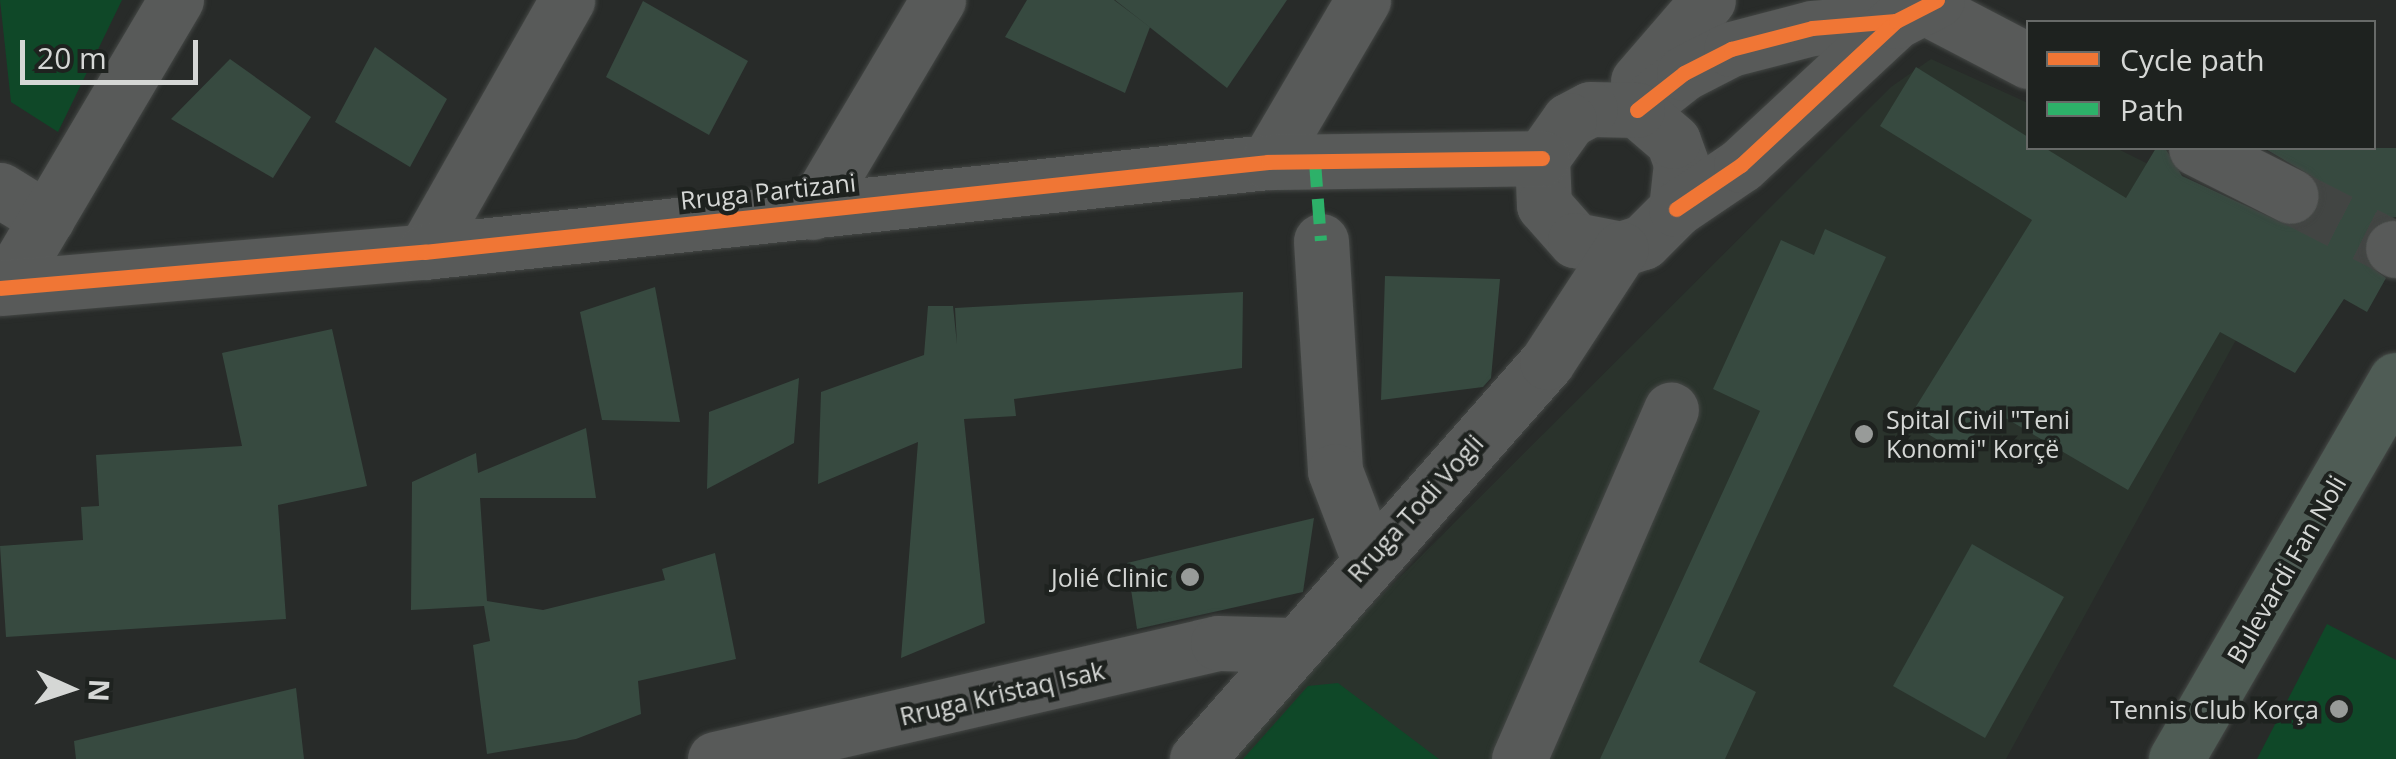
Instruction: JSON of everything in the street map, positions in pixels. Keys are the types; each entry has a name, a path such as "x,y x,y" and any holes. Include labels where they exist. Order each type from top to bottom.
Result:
{"main road":[{"name":"Bulevardi Fan Noli","path":"2176,759 2396,380"}],"street":[{"path":"3,288 176,0"},
{"path":"424,252 567,0"},
{"path":"812,212 938,0"},
{"path":"1268,162 1362,0"},
{"path":"1625,108 1708,0"},
{"path":"1919,9 1741,166 1676,209 1662,228 1621,249 1575,240 1557,225 1544,204 1542,158 1568,120 1625,108 1732,49 1812,28 1919,9 2026,60"},
{"path":"1625,108 1658,123 1677,152 1682,186 1676,209"},
{"path":"2200,150 2291,196"},
{"name":"Rruga Partizani","path":"3,288 424,252 1268,162 1542,158"},
{"path":"0,190 47,219"},
{"path":"1322,241 1335,470 1368,560"},
{"name":"Rruga Todi Vogli","path":"1197,759 1292,645 1547,362 1621,249"},
{"path":"1519,759 1671,410"},
{"name":"Rruga Kristaq Isak","path":"714,759 1218,644 1292,645"}],"shaded area":[{"name":"Spital Civil \"Teni Konomi\" Korçë","path":"1931,59 2026,102 2026,150 2120,150 2293,236 2006,759 1234,759 1346,631 1891,87"}],"green space":[{"path":"0,0 122,0 58,132 11,102"},
{"name":"Tennis Club Korça","path":"2327,624 2396,660 2396,759 2257,759"},
{"path":"1338,683 1439,759 1243,759 1308,686"}],"building":[{"path":"1027,0 1114,0 1150,27 1125,93 1005,37"},
{"path":"1115,0 1287,0 1227,88"},
{"path":"643,1 748,61 709,135 606,77"},
{"path":"375,47 447,99 410,167 335,122"},
{"path":"230,59 311,117 273,178 171,119"},
{"path":"1916,67 2026,136 2026,150 2048,150 2126,198 2155,150 2166,150 2182,176 2292,227 2318,211 2318,180 2267,150 2396,148 2396,217 2378,221 2362,245 2366,263 2386,278 2367,312 2344,299 2295,373 2220,332 2128,490 1990,409 1962,455 1907,421 2032,220 1880,126"},
{"path":"1825,229 1886,257 1699,662 1756,692 1725,759 1600,759 1760,411 1713,389 1781,240 1814,255"},
{"path":"1385,276 1500,279 1491,378 1483,387 1381,400"},
{"path":"655,287 680,422 602,420 580,312"},
{"path":"1243,292 1242,368 1014,399 1016,416 964,419 985,623 901,658 918,442 818,484 821,392 924,355 928,306 953,306 957,344 955,308"},
{"path":"332,329 367,486 278,505 286,619 6,637 0,546 83,540 81,507 99,506 96,455 242,446 222,353"},
{"path":"799,378 794,443 707,489 709,412"},
{"path":"586,428 596,498 480,498 487,601 543,610 665,580 662,569 715,553 736,659 638,681 641,714 576,739 487,754 473,645 490,641 484,606 411,610 412,482 476,453 478,473"},
{"path":"1314,518 1303,592 1137,629 1127,563"},
{"path":"1972,544 2064,597 1985,738 1893,686"},
{"path":"296,688 304,759 76,759 74,741"}],"tunnel":[{"path":"2291,196 2393,248"}],"marked path":[{"path":"1315,162 1321,241"}],"cycle path":[{"path":"1676,209 1741,165 1896,21 1937,0"},
{"path":"1637,110 1684,73 1731,49 1812,28 1896,21"},
{"path":"0,288 424,252 1268,162 1542,158"}],"place":[{"name":"Spital Civil \"Teni Konomi\" Korçë","path":"1864,434"},
{"name":"Jolié Clinic","path":"1190,577"},
{"name":"Tennis Club Korça","path":"2339,709"}]}
